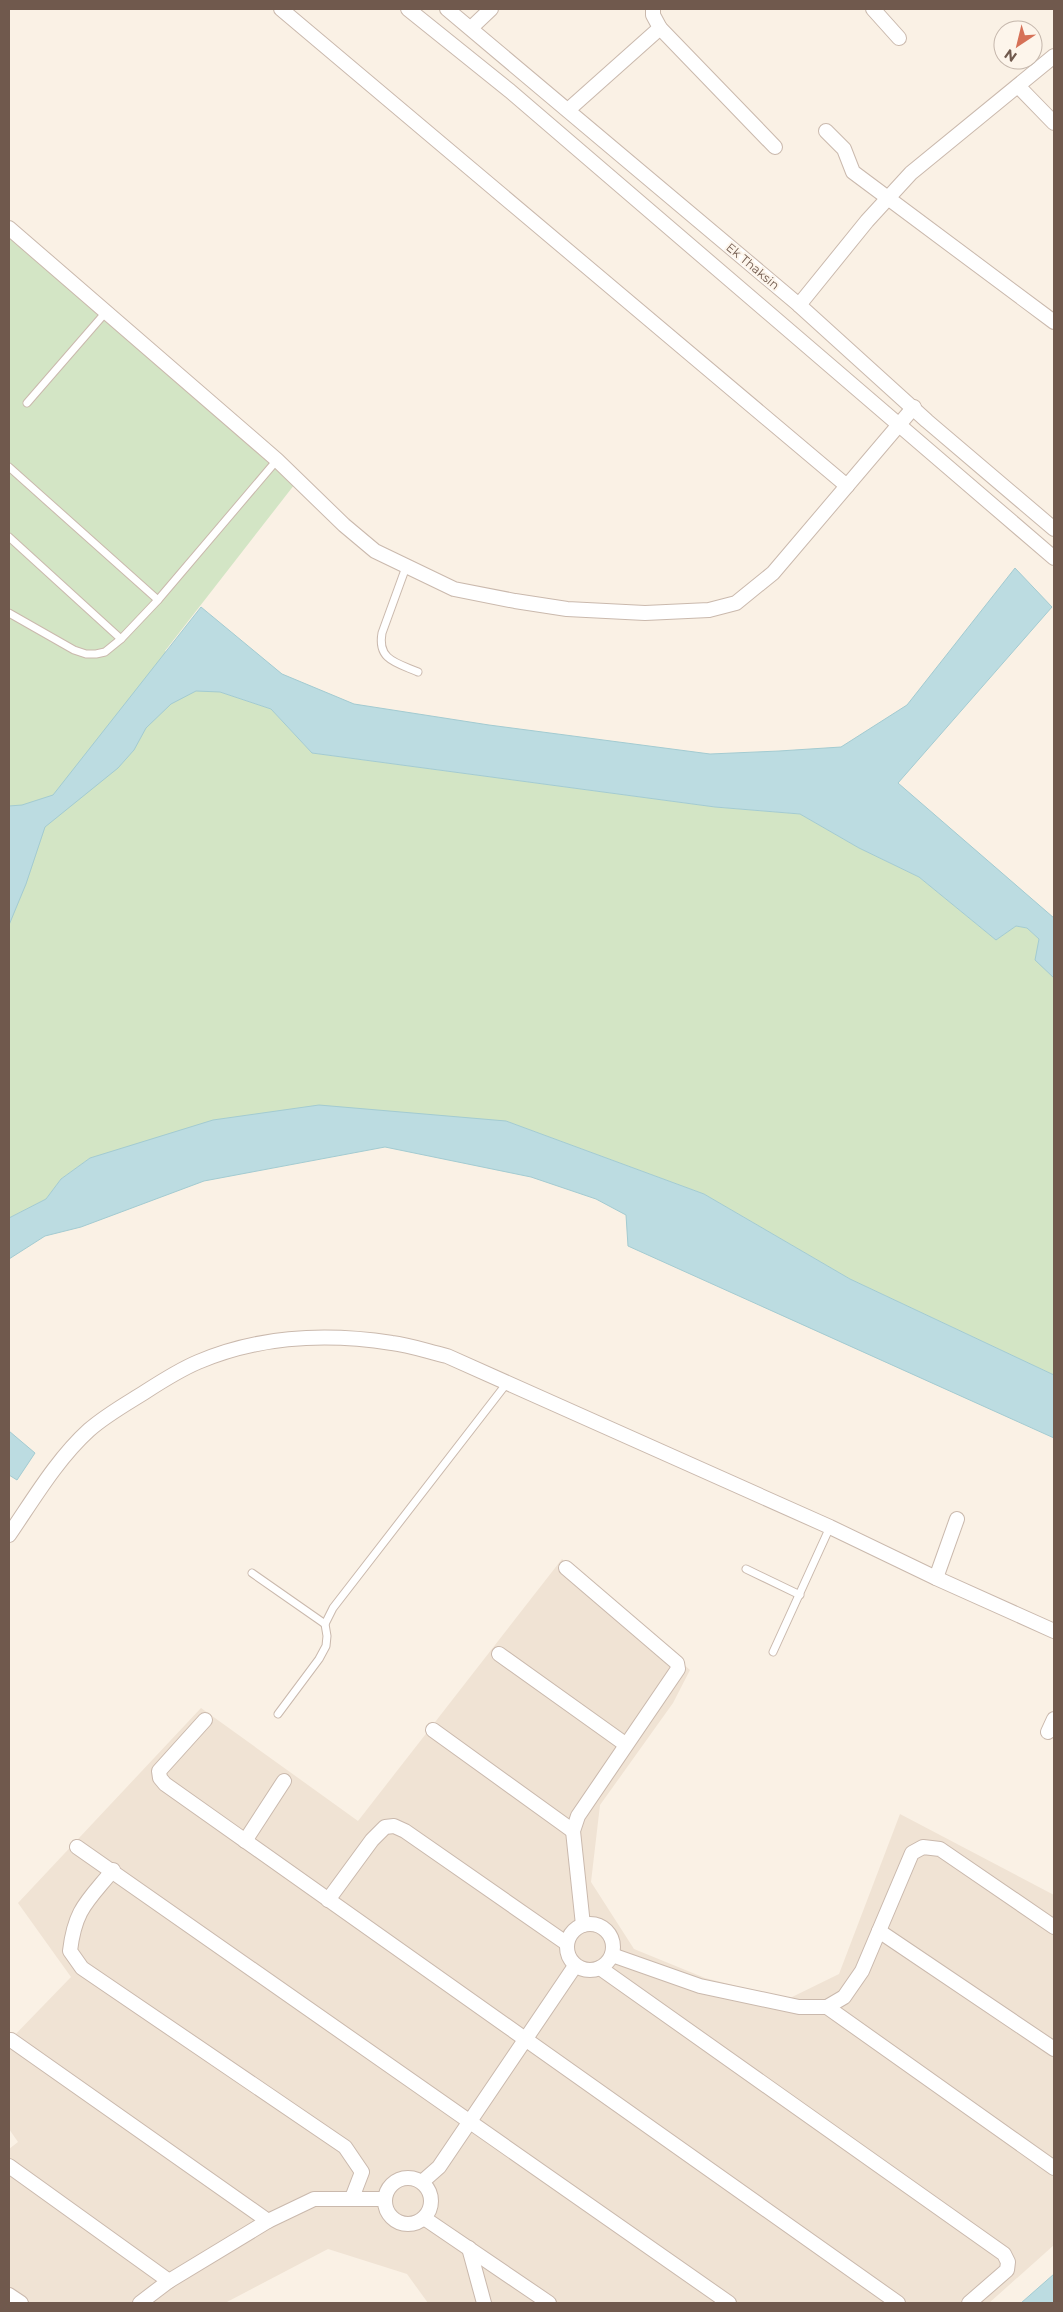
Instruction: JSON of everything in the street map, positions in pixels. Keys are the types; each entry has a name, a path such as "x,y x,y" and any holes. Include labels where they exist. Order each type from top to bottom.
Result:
{"street":[{"path":"281,9 847,486"},
{"path":"408,9 510,91 1054,558"},
{"name":"Ek Thaksin","path":"447,9 799,305 1054,529"},
{"path":"470,28 492,9"},
{"path":"653,9 653,15 660,28 776,147"},
{"path":"873,9 899,38"},
{"path":"568,110 660,28"},
{"path":"799,305 887,199 933,153 1054,56"},
{"path":"1018,86 1054,123"},
{"path":"826,130 844,149 853,172 1054,322"},
{"path":"9,228 277,460 375,551 454,588 566,609 645,613 709,610 736,603 760,586 914,407"},
{"path":"9,1535 46,1480 88,1431 105,1417 174,1374 198,1362 227,1352 296,1338 345,1338 393,1343 447,1356 830,1527 936,1578 1054,1631"},
{"path":"936,1578 957,1519"},
{"path":"566,1568 676,1663 678,1669 675,1677 626,1744 578,1816 574,1831 583,1925"},
{"path":"499,1654 626,1744"},
{"path":"1048,1732 1054,1719"},
{"path":"204,1720 159,1771 160,1778 245,1841 526,2041 898,2303"},
{"path":"433,1730 574,1831"},
{"path":"245,1841 284,1781"},
{"path":"328,1900 372,1840 385,1827 394,1826 405,1831 566,1943 570,1960 576,1966 583,1970 600,1968 607,1963 612,1955 611,1938 600,1926 583,1925 575,1929 566,1943"},
{"path":"77,1847 113,1870 729,2303"},
{"path":"612,1955 700,1986 799,2007 827,2007 844,1997 862,1971 912,1853 923,1847 940,1849 1054,1927"},
{"path":"113,1870 77,1915 73,1926 70,1952 82,1968 345,2147 362,2172 352,2198"},
{"path":"880,1931 1054,2049"},
{"path":"422,2182 439,2167 576,1966"},
{"path":"600,1968 1004,2254 1008,2262 1007,2270 969,2303"},
{"path":"827,2007 1054,2168"},
{"path":"11,2040 268,2221"},
{"path":"9,2166 169,2281"},
{"path":"414,2179 422,2182 427,2188 431,2204 424,2218 412,2224 398,2222 389,2214 385,2199 392,2184 399,2180 414,2179"},
{"path":"140,2303 169,2281 268,2221 314,2199 385,2199"},
{"path":"424,2218 549,2303"},
{"path":"469,2248 484,2303"},
{"path":"9,2295 21,2303"}],"lane":[{"path":"27,403 106,312"},
{"path":"9,613 48,636 86,654 106,652 158,600 277,460"},
{"path":"9,467 158,600"},
{"path":"9,537 121,639"},
{"path":"406,567 382,632 380,644 384,654 393,661 418,672"},
{"path":"278,1714 319,1659 327,1636 325,1624 333,1608 507,1383"},
{"path":"773,1652 830,1527"},
{"path":"746,1569 800,1595"},
{"path":"252,1573 325,1624"}],"shaded area":[{"path":"562,1559 690,1670 673,1703 600,1805 591,1882 634,1949 705,1978 788,1999 839,1974 900,1814 1054,1895 1054,2245 989,2303 428,2303 407,2274 328,2249 225,2303 9,2303 9,2149 18,2142 9,2129 9,2041 71,1977 18,1903 201,1708 358,1821"}],"green space":[{"path":"9,227 298,480 165,651 220,692 271,709 312,753 715,807 800,814 859,848 919,877 996,940 1016,926 1027,928 1039,939 1036,960 1054,978 1054,1375 850,1279 704,1194 506,1121 110,1153 90,1158 61,1179 46,1199 9,1218"}],"water":[{"path":"1015,568 1052,607 898,783 1054,918 1054,978 1035,960 1039,939 1027,928 1016,926 996,940 919,877 859,848 800,814 715,807 312,753 271,709 220,692 196,691 171,704 146,728 134,750 118,768 45,827 26,884 9,925 9,806 22,805 53,795 201,607 282,674 354,704 489,725 710,754 779,751 841,747 907,705"},
{"path":"319,1105 506,1121 704,1194 850,1279 1054,1375 1054,1438 628,1246 626,1215 596,1199 531,1177 385,1147 204,1181 81,1227 45,1236 9,1259 9,1218 46,1199 61,1179 90,1158 213,1120"},
{"path":"9,1431 35,1453 17,1480 9,1475"},
{"path":"1054,2274 1054,2303 1021,2303"}]}
